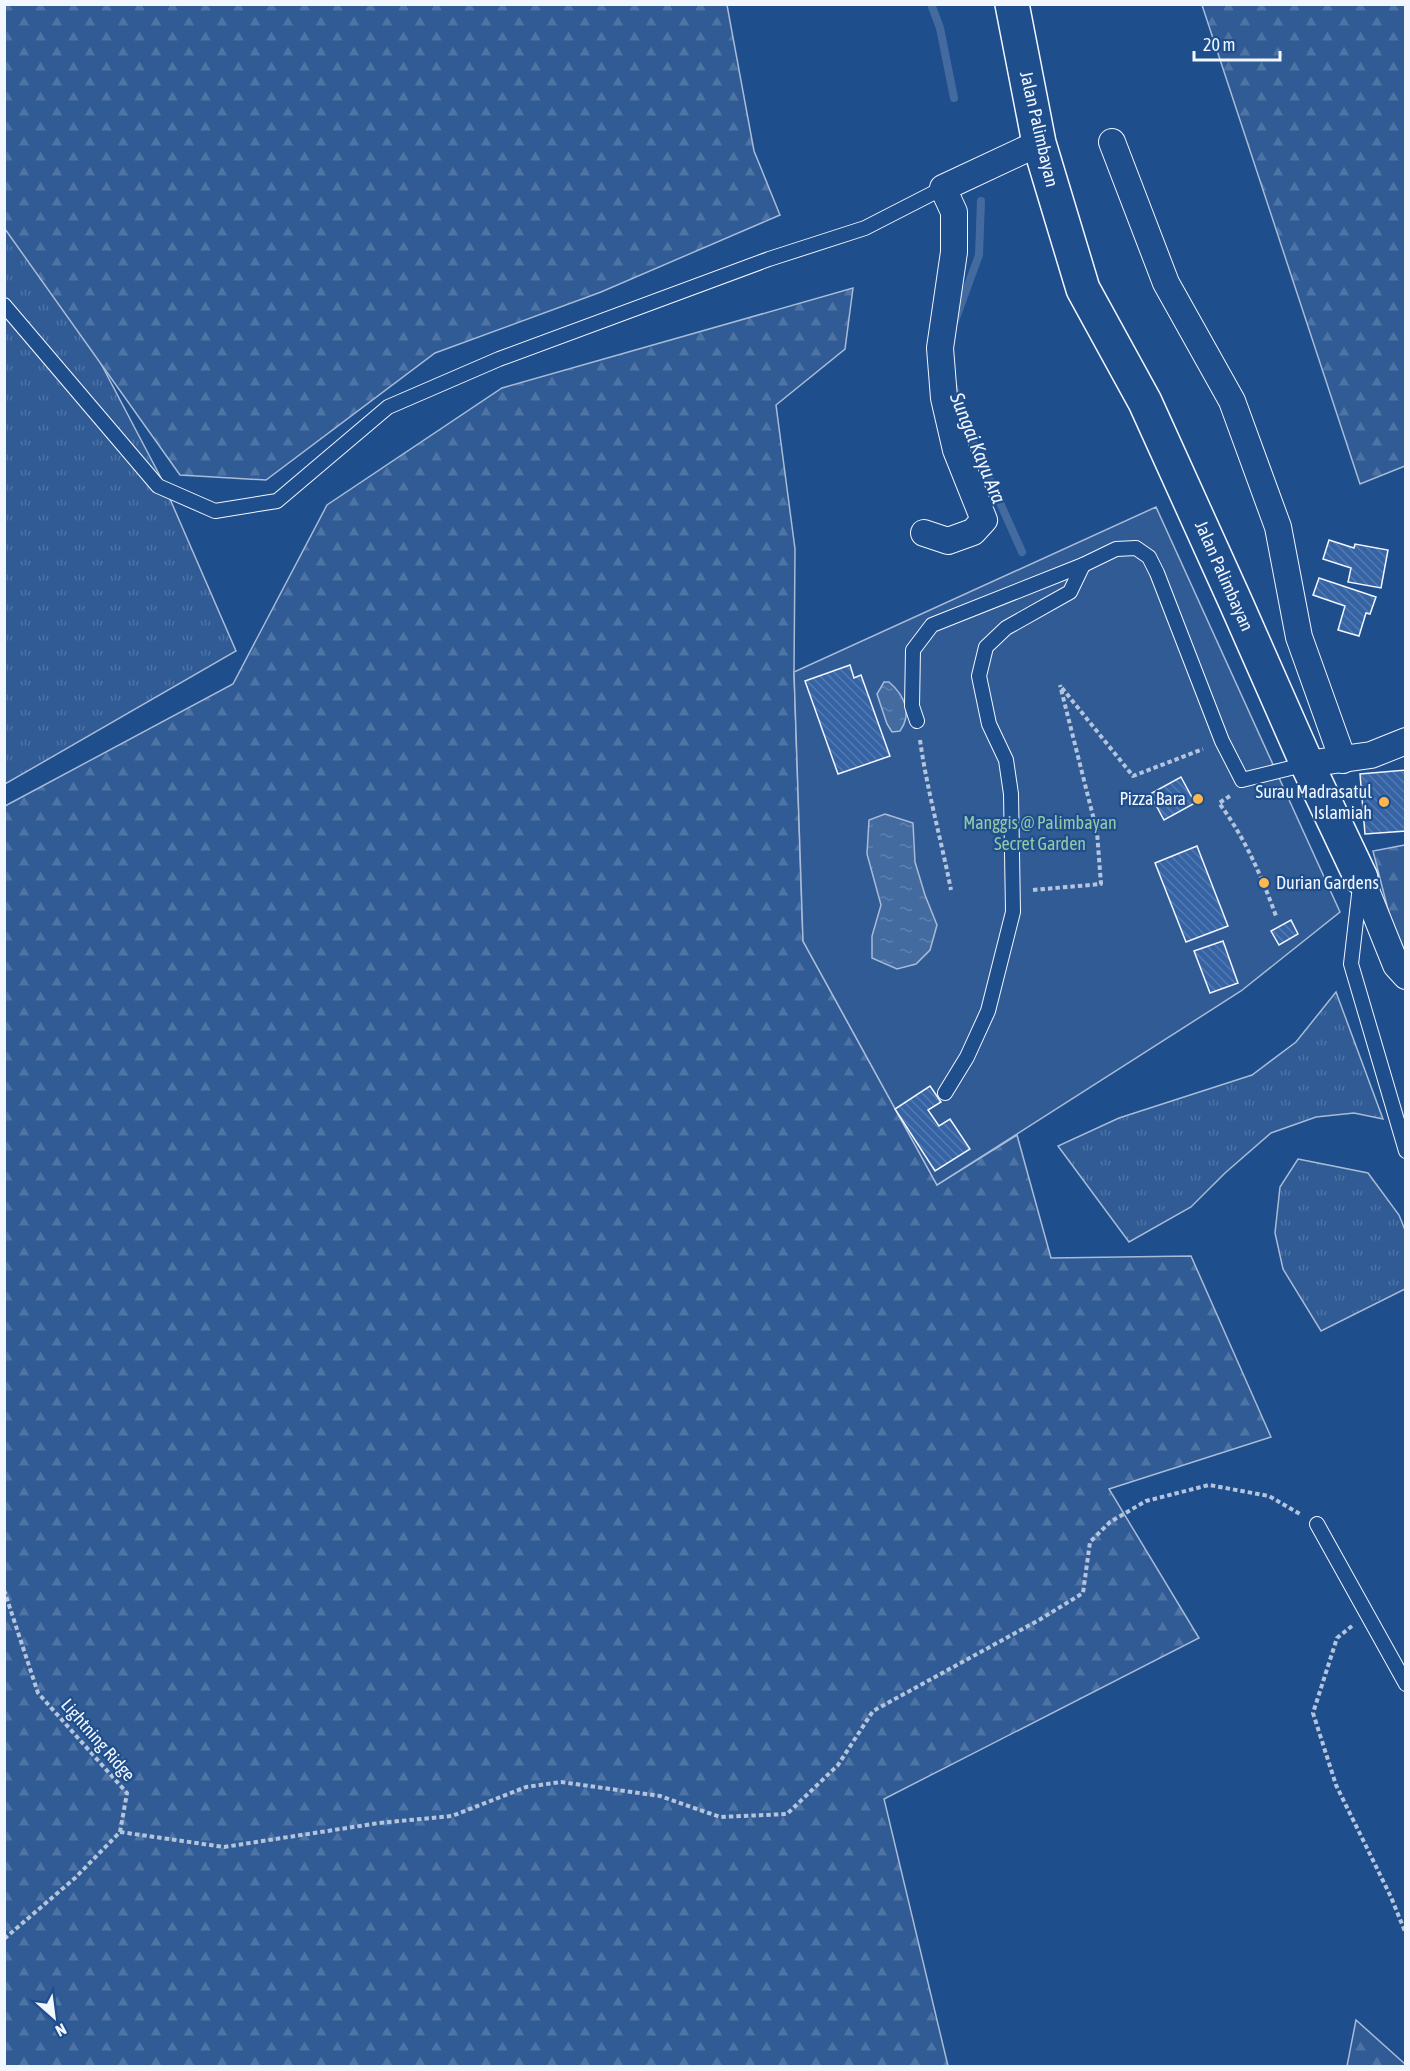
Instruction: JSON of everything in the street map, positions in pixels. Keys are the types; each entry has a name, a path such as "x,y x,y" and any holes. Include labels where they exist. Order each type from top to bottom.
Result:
{"street":[{"name":"Jalan Palimbayan","path":"1012,4 1039,142 1083,289 1145,402 1307,765 1361,878"},
{"path":"924,533 948,541 973,532 984,520 956,450 945,398 940,348 954,252 954,212 943,188 1039,142"},
{"path":"1112,142 1166,283 1232,401 1278,527 1299,637 1344,760"},
{"path":"1307,765 1371,755 1406,741"},
{"path":"1361,878 1396,965 1406,976"}],"lane":[{"path":"4,305 158,486 215,511 277,501 388,407 499,359 769,258 865,228 943,188"},
{"path":"917,721 912,706 913,650 932,625 1083,565 1116,549 1136,548 1149,557 1157,573 1222,741 1242,780 1307,765"},
{"path":"945,1093 967,1057 988,1011 1013,912 1011,794 1006,760 989,724 979,676 986,647 1006,628 1070,592 1083,565"},
{"path":"1361,878 1351,964 1406,1151"},
{"path":"1317,1524 1406,1684"}],"path":[{"path":"1047,889 1101,884 1097,832 1060,685 1134,776 1222,741"},
{"path":"917,721 926,779 951,890"},
{"path":"1242,780 1247,787 1219,802 1233,822 1257,866 1276,916"},
{"path":"4,1938 75,1878 120,1832 224,1847 379,1823 452,1816 526,1787 561,1782 660,1796 720,1817 787,1814 838,1765 873,1711 1039,1620 1083,1593 1090,1542 1110,1522 1146,1501 1209,1485 1269,1496 1317,1524"},
{"name":"Lightning Ridge","path":"4,1590 38,1693 127,1793 120,1832"},
{"path":"1366,1613 1337,1638 1313,1713 1335,1785 1391,1897 1406,1934"}],"green space":[{"path":"4,5 727,5 754,151 780,215 601,292 435,353 266,480 180,475 5,229"},
{"path":"1202,5 1405,5 1405,466 1360,484"},
{"path":"4,179 160,476 236,651 5,784"},
{"path":"853,288 845,349 776,405 795,549 794,672 803,941 937,1185 1017,1135 1051,1258 1191,1256 1271,1437 1109,1489 1199,1638 884,1799 948,2066 5,2066 5,806 233,684 327,505 502,388"},
{"path":"1405,845 1405,954 1396,941 1373,851"},
{"path":"1336,992 1383,1119 1354,1113 1316,1117 1271,1133 1225,1173 1191,1207 1129,1242 1058,1146 1119,1118 1252,1075 1296,1042"},
{"path":"1298,1159 1368,1173 1399,1215 1405,1230 1405,1289 1321,1331 1283,1269 1275,1233 1280,1187"},
{"path":"1356,2020 1405,2064 1405,2066 1347,2066"}],"shaded area":[{"name":"Manggis @ Palimbayan Secret Garden","path":"1156,507 1340,912 1241,991 937,1185 803,941 794,672"}],"water":[{"path":"884,682 889,682 894,687 905,705 906,718 900,731 892,732 887,724 877,694"},
{"path":"885,814 913,823 915,862 937,925 930,950 916,964 897,969 872,958 872,936 881,905 867,854 869,820"}],"building":[{"path":"1329,540 1354,548 1355,544 1388,550 1381,588 1348,582 1351,568 1323,559"},
{"path":"1319,578 1376,597 1370,614 1366,613 1359,636 1338,630 1345,606 1313,595"},
{"path":"850,665 854,678 861,675 890,756 838,774 805,681"},
{"name":"Surau Madrasatul Islamiah","path":"1406,770 1406,831 1365,834 1360,774"},
{"path":"1181,777 1195,803 1164,820 1150,794"},
{"path":"1197,846 1228,926 1186,942 1155,863"},
{"path":"1291,920 1298,934 1279,945 1271,931"},
{"path":"1223,941 1238,983 1210,993 1194,951"},
{"path":"930,1086 941,1102 928,1110 939,1126 950,1119 970,1149 935,1171 895,1109"}],"waterway":[{"name":"Sungai Kayu Ara","path":"931,4 940,28 954,98"},
{"name":"Sungai Kayu Ara","path":"955,321 979,255 981,201"},
{"name":"Sungai Kayu Ara","path":"954,387 968,431 1022,552"}],"place":[{"name":"Pizza Bara","path":"1198,799"},
{"name":"Surau Madrasatul Islamiah","path":"1384,802"},
{"name":"Durian Gardens","path":"1264,883"}]}
